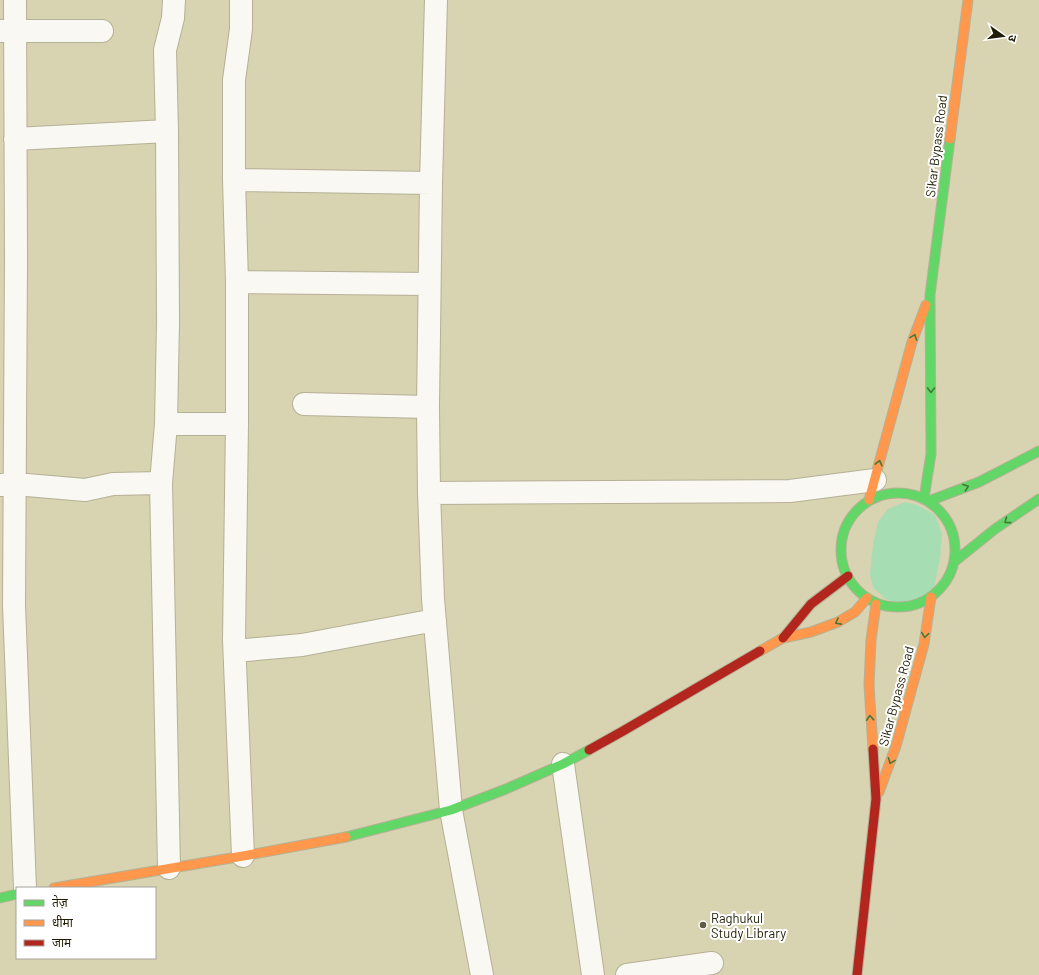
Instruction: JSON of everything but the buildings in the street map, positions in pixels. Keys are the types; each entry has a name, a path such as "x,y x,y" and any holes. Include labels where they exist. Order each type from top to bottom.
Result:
{"main road":[{"name":"Sikar Bypass Road","path":"927,499 931,454 930,295 968,0"},
{"name":"Sikar Bypass Road","path":"872,490 912,342 930,295"},
{"path":"927,499 979,482 1039,452"},
{"path":"872,490 887,493 905,492 927,499 940,510 948,521 954,534 956,548 954,562 949,576 931,597 918,603 905,606 876,604 856,588 848,576 842,560 842,542 846,526 872,490"},
{"path":"954,562 1009,519 1039,499"},
{"path":"60,887 243,856 337,838 451,810 506,789 563,764 630,727 782,638 812,604 848,576"},
{"name":"Sikar Bypass Road","path":"876,799 898,739 924,644 931,597"},
{"path":"782,638 807,633 832,625 856,611 867,598"},
{"name":"Sikar Bypass Road","path":"858,975 876,799 869,685 871,640 876,604"},
{"path":"0,898 16,894"}],"street":[{"path":"15,0 7,31 15,139 8,374 8,485 25,887"},
{"path":"169,868 161,483 166,424 168,322 165,50 173,18 174,0"},
{"path":"241,0 240,29 234,80 234,180 237,282 234,640 243,856"},
{"path":"436,0 429,284 429,494 435,620 451,810 482,975"},
{"path":"7,31 102,31"},
{"path":"15,139 167,131"},
{"path":"234,180 431,184"},
{"path":"237,282 429,284"},
{"path":"304,404 428,407"},
{"path":"166,424 237,424"},
{"path":"8,485 85,490 113,484 161,483"},
{"path":"429,494 872,490"},
{"path":"235,651 302,645 435,620"},
{"path":"563,764 593,975"},
{"path":"627,975 712,963"}],"green space":[{"path":"905,502 917,505 935,515 942,534 940,558 934,588 917,603 900,605 884,598 873,587 870,574 873,544 878,522 888,509"}],"traffic: fast":[{"path":"924,498 931,454 930,295 950,139"},
{"path":"929,501 979,482 1039,451"},
{"path":"898,493 920,497 938,510 951,528 955,550 951,572 938,590 920,603 898,607 876,603 858,590 845,572 841,550 845,528 858,510 876,497 898,493"},
{"path":"954,562 995,529 1039,499"},
{"path":"346,837 451,810 506,789 563,764 589,750"},
{"path":"0,898 16,894"}],"traffic: slow":[{"path":"950,139 968,0"},
{"path":"869,500 912,342 926,305"},
{"path":"879,792 896,746 924,644 931,597"},
{"path":"760,651 783,638 811,632 838,622 855,612 867,598"},
{"path":"873,749 869,685 871,640 876,604"},
{"path":"60,887 346,837"}],"traffic: jam":[{"path":"783,638 811,604 848,576"},
{"path":"589,750 760,651"},
{"path":"857,975 876,799 873,749"}],"place":[{"name":"Raghukul Study Library","path":"703,925"}]}
